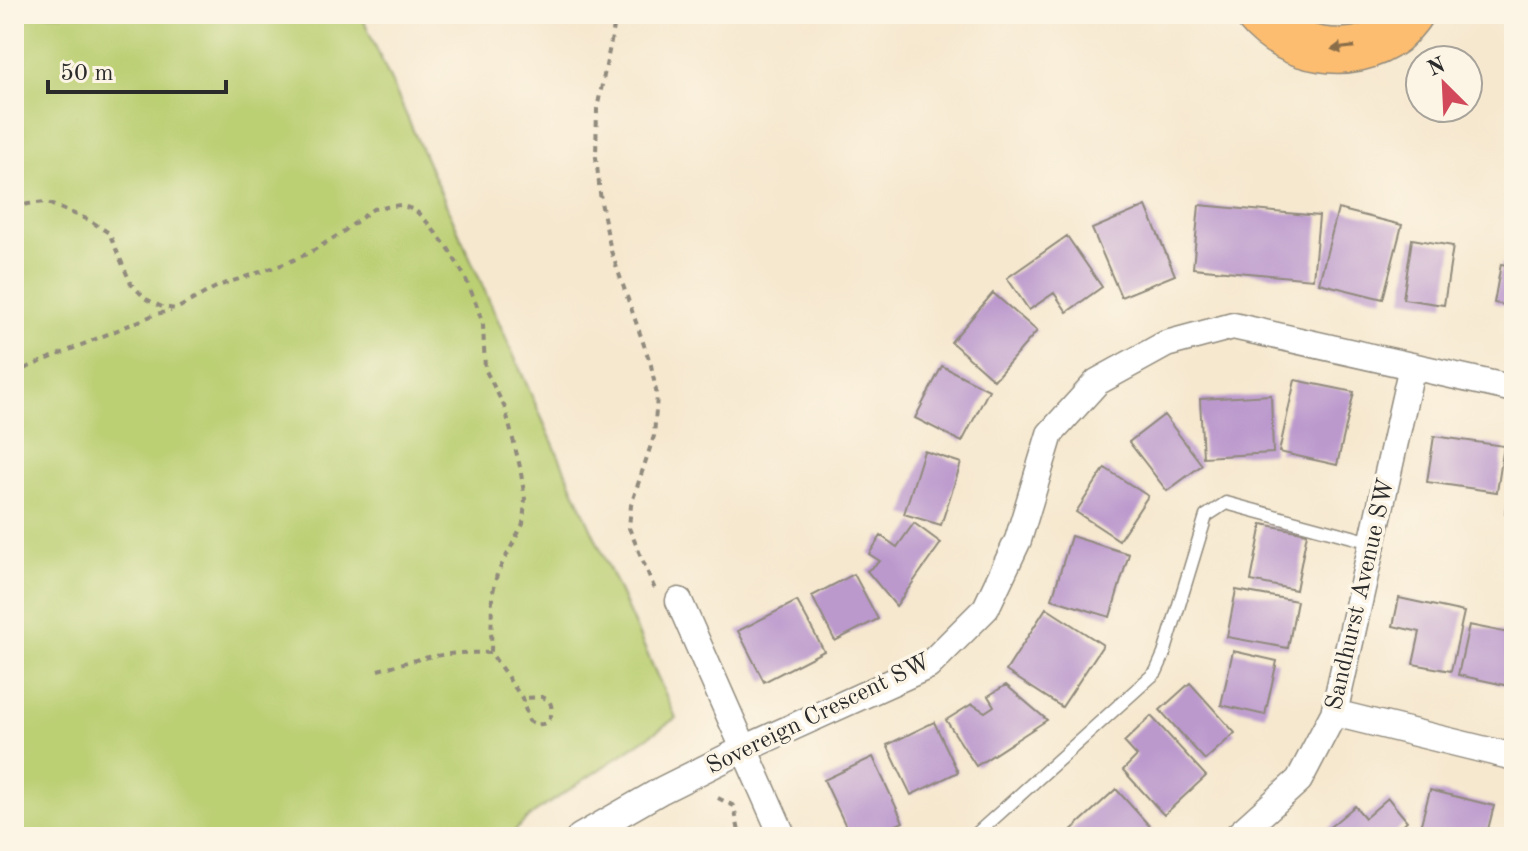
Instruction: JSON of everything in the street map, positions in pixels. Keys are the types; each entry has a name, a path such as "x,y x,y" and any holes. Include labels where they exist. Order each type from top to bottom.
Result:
{"highway":[{"path":"1257,14 1270,30 1291,42 1315,49 1340,51 1373,43 1393,33 1410,14"}],"street":[{"name":"Sovereign Crescent SW","path":"580,837 662,790 744,749 928,666 986,608 1018,540 1050,434 1097,382 1166,344 1233,326 1514,389"},
{"name":"Sandhurst Avenue SW","path":"1236,837 1299,780 1334,713 1412,366"},
{"path":"679,601 783,837"},
{"path":"1334,713 1514,757"}],"lane":[{"path":"973,837 1156,672 1206,516 1226,503 1371,542"}],"path":[{"path":"612,14 614,27 597,109 596,157 601,202 611,251 651,365 657,396 654,436 631,505 629,528 659,597 679,601"},
{"path":"14,209 45,202 89,220 109,233 124,271 139,291 162,307 176,309"},
{"path":"14,373 156,314 176,309 218,286 287,263 343,232 373,209 400,205 415,210 448,248 476,303 483,325 485,369 505,408 520,467 526,509 523,524 497,574 492,596 491,653 522,698 529,721 543,725 551,719 553,713 549,700 542,697 522,698"},
{"path":"378,670 430,655 491,653"},
{"path":"718,798 734,806 740,837"}],"green space":[{"path":"14,14 361,14 676,718 530,816 508,837 14,837"}],"building":[{"path":"1199,205 1319,216 1313,279 1193,268"},
{"path":"1146,206 1175,275 1121,297 1092,229"},
{"path":"1338,209 1402,225 1383,299 1319,283"},
{"path":"1067,236 1102,287 1067,312 1054,293 1029,310 1007,278"},
{"path":"1412,239 1453,246 1444,305 1403,299"},
{"path":"1501,264 1514,266 1514,307 1494,303"},
{"path":"993,293 1037,331 994,380 951,342"},
{"path":"942,366 989,390 962,442 915,418"},
{"path":"1295,380 1354,392 1337,465 1279,452"},
{"path":"1271,395 1273,453 1203,457 1200,399"},
{"path":"1164,415 1202,465 1167,491 1129,442"},
{"path":"1434,436 1504,446 1497,492 1427,482"},
{"path":"924,451 961,463 941,525 904,514"},
{"path":"1514,466 1514,516 1505,514"},
{"path":"1105,468 1148,496 1119,540 1076,512"},
{"path":"914,523 941,543 896,606 867,571 880,561 869,554 881,536 897,547"},
{"path":"1262,524 1307,533 1296,590 1251,581"},
{"path":"1071,536 1129,554 1110,617 1052,599"},
{"path":"854,574 878,619 835,641 812,596"},
{"path":"1236,590 1297,601 1288,648 1227,637"},
{"path":"1399,598 1464,612 1451,671 1413,664 1420,632 1393,626"},
{"path":"797,601 824,651 764,682 738,631"},
{"path":"1046,608 1103,645 1062,707 1006,671"},
{"path":"1469,625 1514,634 1514,687 1458,675"},
{"path":"1233,651 1277,661 1265,715 1221,705"},
{"path":"1190,683 1235,733 1205,760 1160,710"},
{"path":"1006,685 1047,720 976,766 946,720 972,704 985,712 994,706 988,696"},
{"path":"1151,716 1206,776 1164,815 1123,770 1137,756 1124,742"},
{"path":"934,722 958,772 911,795 887,745"},
{"path":"873,757 903,822 871,837 851,837 824,780"},
{"path":"1116,789 1154,831 1147,837 1070,837 1067,834"},
{"path":"1430,790 1494,806 1486,837 1418,835"},
{"path":"1388,798 1407,821 1389,837 1331,837 1325,831 1355,806 1365,818"}]}
